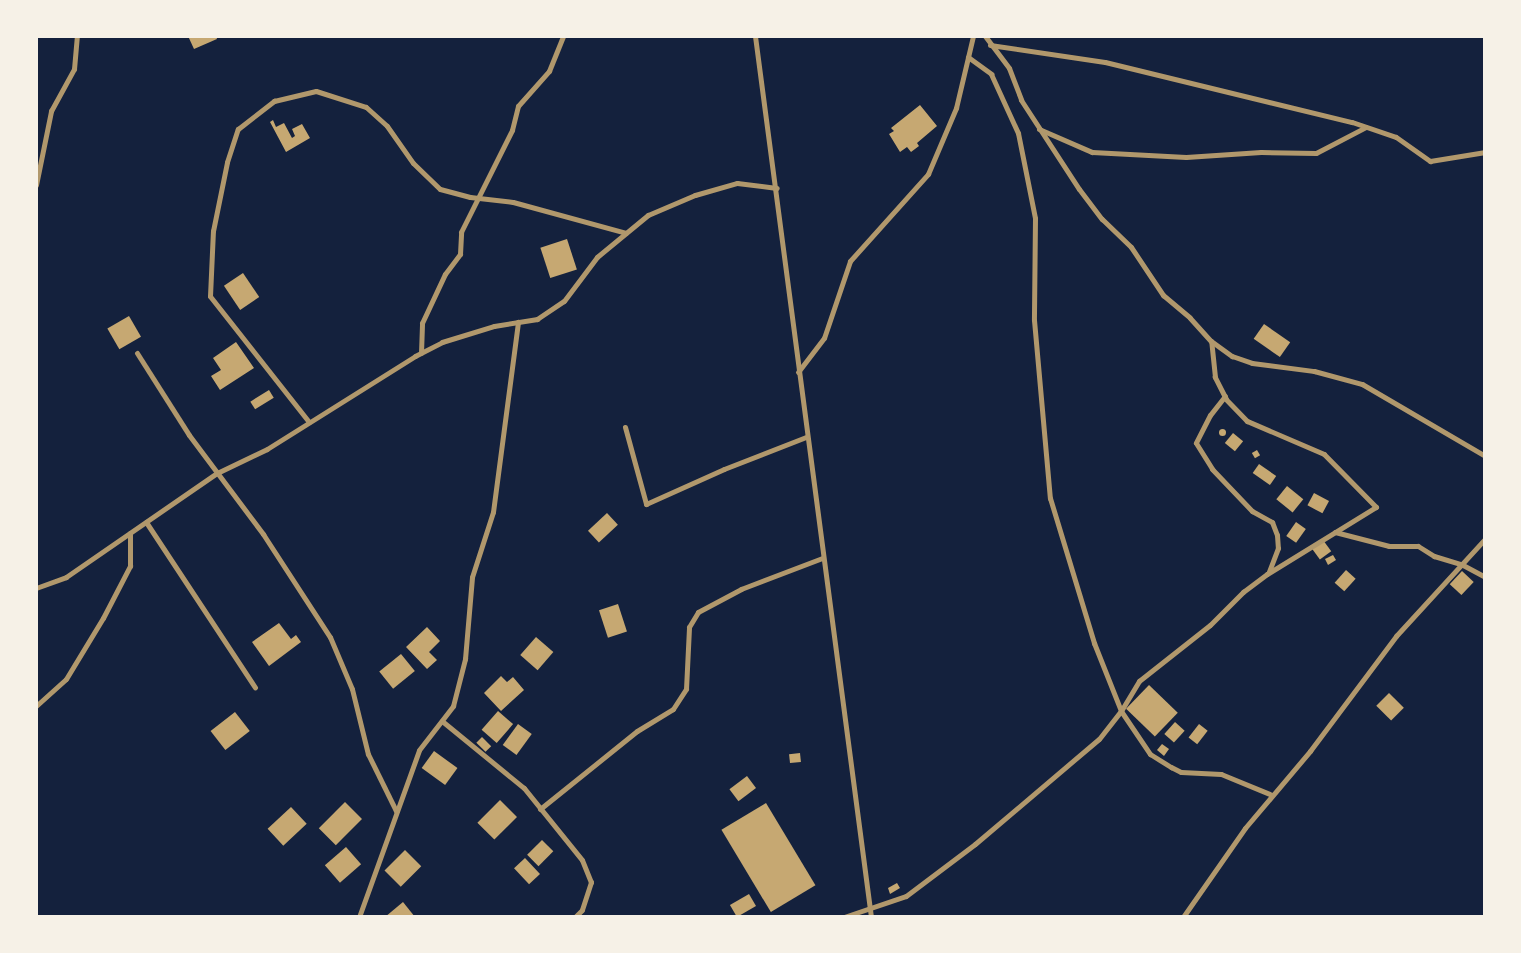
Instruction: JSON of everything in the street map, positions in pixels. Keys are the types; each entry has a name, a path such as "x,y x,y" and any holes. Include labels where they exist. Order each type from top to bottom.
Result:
{"street":[{"path":"36,185 51,111 74,69 77,36"},
{"path":"421,353 422,322 445,274 460,254 461,232 512,130 518,106 549,70 563,36"},
{"path":"756,36 777,188 806,437 871,917"},
{"path":"798,373 824,338 850,261 928,174 956,108 973,36"},
{"path":"985,36 1009,68 1022,100 1039,129 1102,219 1131,247 1163,295 1190,318 1210,341 1232,356 1252,363 1314,371 1362,384 1485,456"},
{"path":"990,45 1105,62 1366,127 1396,137 1430,161 1485,152"},
{"path":"968,56 991,74 1018,133 1035,218 1034,320 1050,498 1094,643 1121,711 1150,754 1171,767 1181,772 1221,774 1272,795"},
{"path":"309,422 210,296 213,231 228,162 238,129 274,100 316,91 366,107 387,126 413,163 440,189 477,198 513,202 626,233"},
{"path":"1039,129 1092,152 1186,157 1261,152 1316,154 1366,127"},
{"path":"36,588 66,577 217,473 267,449 421,353 442,342 518,322 537,319 564,301 597,257 648,216 696,195 737,183 777,188"},
{"path":"359,917 419,750 453,706 465,659 472,577 493,512 518,322"},
{"path":"844,917 906,896 975,844 1099,738 1121,711 1139,681 1210,626 1268,574 1376,507 1350,482 1335,462 1284,435 1263,430 1246,421 1224,396 1215,377 1210,341"},
{"path":"137,353 189,435 263,534 330,638 352,689 368,754 396,811"},
{"path":"1224,396 1210,415 1196,444 1212,469 1252,512 1272,522 1277,534 1278,548 1268,574"},
{"path":"625,427 646,504 724,469 806,437"},
{"path":"146,522 255,687"},
{"path":"1335,532 1389,546 1418,546 1434,556 1461,564 1485,577"},
{"path":"36,706 66,679 102,618 130,566 130,533"},
{"path":"1183,917 1272,795 1310,751 1396,636 1485,539"},
{"path":"540,809 637,731 673,709 686,689 689,627 698,612 740,589 822,558"},
{"path":"442,721 524,788 582,860 591,882 578,916"}],"building":[{"path":"188,36 216,36 217,39 194,49"},
{"path":"920,105 937,126 917,143 919,146 911,152 907,147 900,152 889,134 894,131 891,128"},
{"path":"273,120 276,127 284,123 292,138 295,136 292,129 302,124 310,138 286,152 270,122"},
{"path":"567,239 577,269 550,278 540,248"},
{"path":"243,273 259,297 240,310 224,286"},
{"path":"129,316 141,337 119,349 107,328"},
{"path":"1264,324 1290,342 1280,357 1254,339"},
{"path":"236,342 254,368 220,390 211,376 221,370 213,358"},
{"path":"269,390 274,398 255,409 250,402"},
{"path":"1222,429 1225,432 1222,435 1219,432"},
{"path":"1233,433 1243,441 1235,451 1225,443"},
{"path":"1257,450 1260,455 1255,458 1252,453"},
{"path":"1259,464 1276,476 1270,485 1253,473"},
{"path":"1287,486 1303,499 1293,512 1276,499"},
{"path":"1314,493 1329,501 1322,513 1307,505"},
{"path":"607,513 618,525 599,542 588,531"},
{"path":"1296,522 1306,529 1296,543 1286,536"},
{"path":"1323,540 1331,551 1320,560 1312,548"},
{"path":"1333,555 1336,560 1328,565 1325,559"},
{"path":"1346,570 1356,579 1344,591 1335,583"},
{"path":"1462,571 1474,582 1461,595 1450,584"},
{"path":"618,604 627,632 608,638 599,610"},
{"path":"279,623 291,639 296,635 301,642 269,666 252,642"},
{"path":"427,627 440,641 429,652 437,660 427,669 406,647"},
{"path":"536,637 553,652 538,670 520,655"},
{"path":"401,654 415,671 393,689 379,672"},
{"path":"501,676 507,682 513,677 524,690 501,711 484,693"},
{"path":"1149,685 1178,713 1155,737 1126,709"},
{"path":"1389,693 1404,708 1391,721 1376,706"},
{"path":"498,711 513,724 497,743 482,730"},
{"path":"235,712 250,731 225,750 211,731"},
{"path":"1175,722 1185,731 1174,743 1164,734"},
{"path":"518,724 532,734 516,755 503,745"},
{"path":"1199,724 1208,731 1197,744 1189,737"},
{"path":"482,737 491,746 486,752 476,743"},
{"path":"1162,744 1169,749 1164,756 1157,750"},
{"path":"434,751 457,768 445,785 422,768"},
{"path":"800,753 801,762 790,763 789,754"},
{"path":"747,776 756,788 738,801 729,789"},
{"path":"500,800 517,817 494,840 477,823"},
{"path":"345,802 362,819 336,845 319,828"},
{"path":"766,803 815,885 771,912 721,830"},
{"path":"291,807 307,824 283,846 268,829"},
{"path":"542,840 553,851 538,866 527,855"},
{"path":"346,847 361,864 340,883 325,865"},
{"path":"405,850 421,866 401,887 384,871"},
{"path":"525,858 540,874 529,884 514,868"},
{"path":"897,883 900,888 890,894 888,888"},
{"path":"749,894 756,906 737,917 730,905"},
{"path":"403,902 415,917 385,917"}]}
